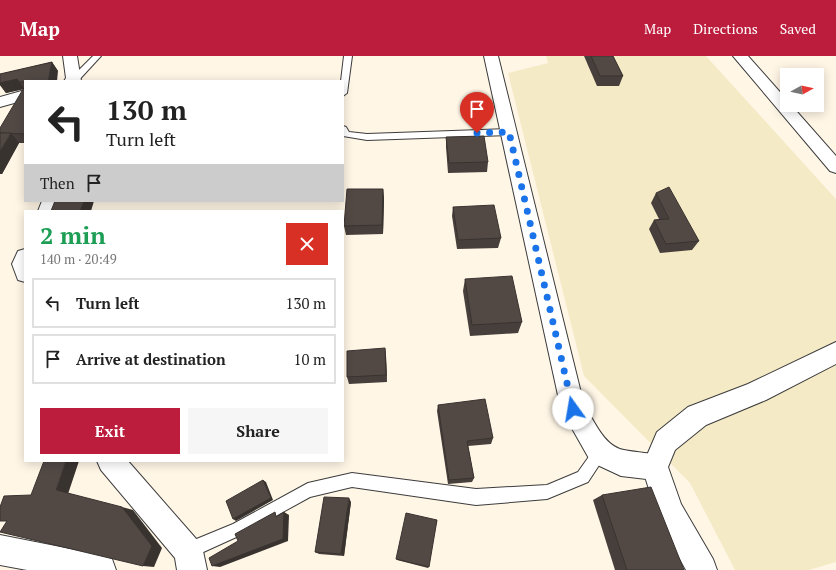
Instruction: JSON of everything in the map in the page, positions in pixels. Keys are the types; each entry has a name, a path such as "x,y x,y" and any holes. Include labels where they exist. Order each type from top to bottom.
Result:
{"street":[{"path":"70,56 73,80"},
{"path":"491,56 573,409 600,453 621,463 655,467"},
{"path":"740,56 836,167"},
{"path":"0,102 24,95"},
{"path":"24,259 22,264 24,271"},
{"path":"702,570 669,512 655,467 666,441 697,416 757,392 836,352"},
{"path":"111,462 190,561"},
{"path":"0,550 101,570"}],"lane":[{"path":"74,80 97,56"},
{"path":"344,86 348,56"},
{"path":"344,131 346,134 367,137 509,132"},
{"path":"190,561 238,529 308,490 352,480 476,497 546,492 583,477 600,453"}],"shaded area":[{"path":"546,56 706,56 836,199 836,562 809,570 735,570 690,483 584,376 508,73 548,63"}],"building":[{"path":"591,56 613,56 623,76 600,76"},
{"path":"52,62 48,80 24,80 24,82 19,82 17,79 0,83 0,74"},
{"path":"24,88 24,134 0,133 0,128"},
{"path":"0,133 11,133 0,151"},
{"path":"484,136 488,162 449,163 446,137"},
{"path":"669,187 699,241 666,244 654,220 669,219 656,193"},
{"path":"347,189 383,189 382,225 344,226"},
{"path":"55,202 84,202 80,210 51,210"},
{"path":"494,205 501,238 458,240 453,207"},
{"path":"512,276 522,322 472,325 465,279"},
{"path":"385,348 386,375 347,377 347,351"},
{"path":"485,399 493,438 467,441 474,478 449,480 438,405"},
{"path":"44,462 66,462 56,490 122,507 152,546 143,566 0,532 7,521 0,521 0,507 4,496 31,495"},
{"path":"263,480 271,498 233,519 226,501"},
{"path":"651,487 684,570 627,570 602,495"},
{"path":"324,497 349,498 341,554 315,552"},
{"path":"275,512 276,517 284,512 283,539 212,566 209,558 238,541 235,534"},
{"path":"406,513 437,520 429,567 396,559"}],"route":[{"path":"477,133 509,132 573,409"}]}
